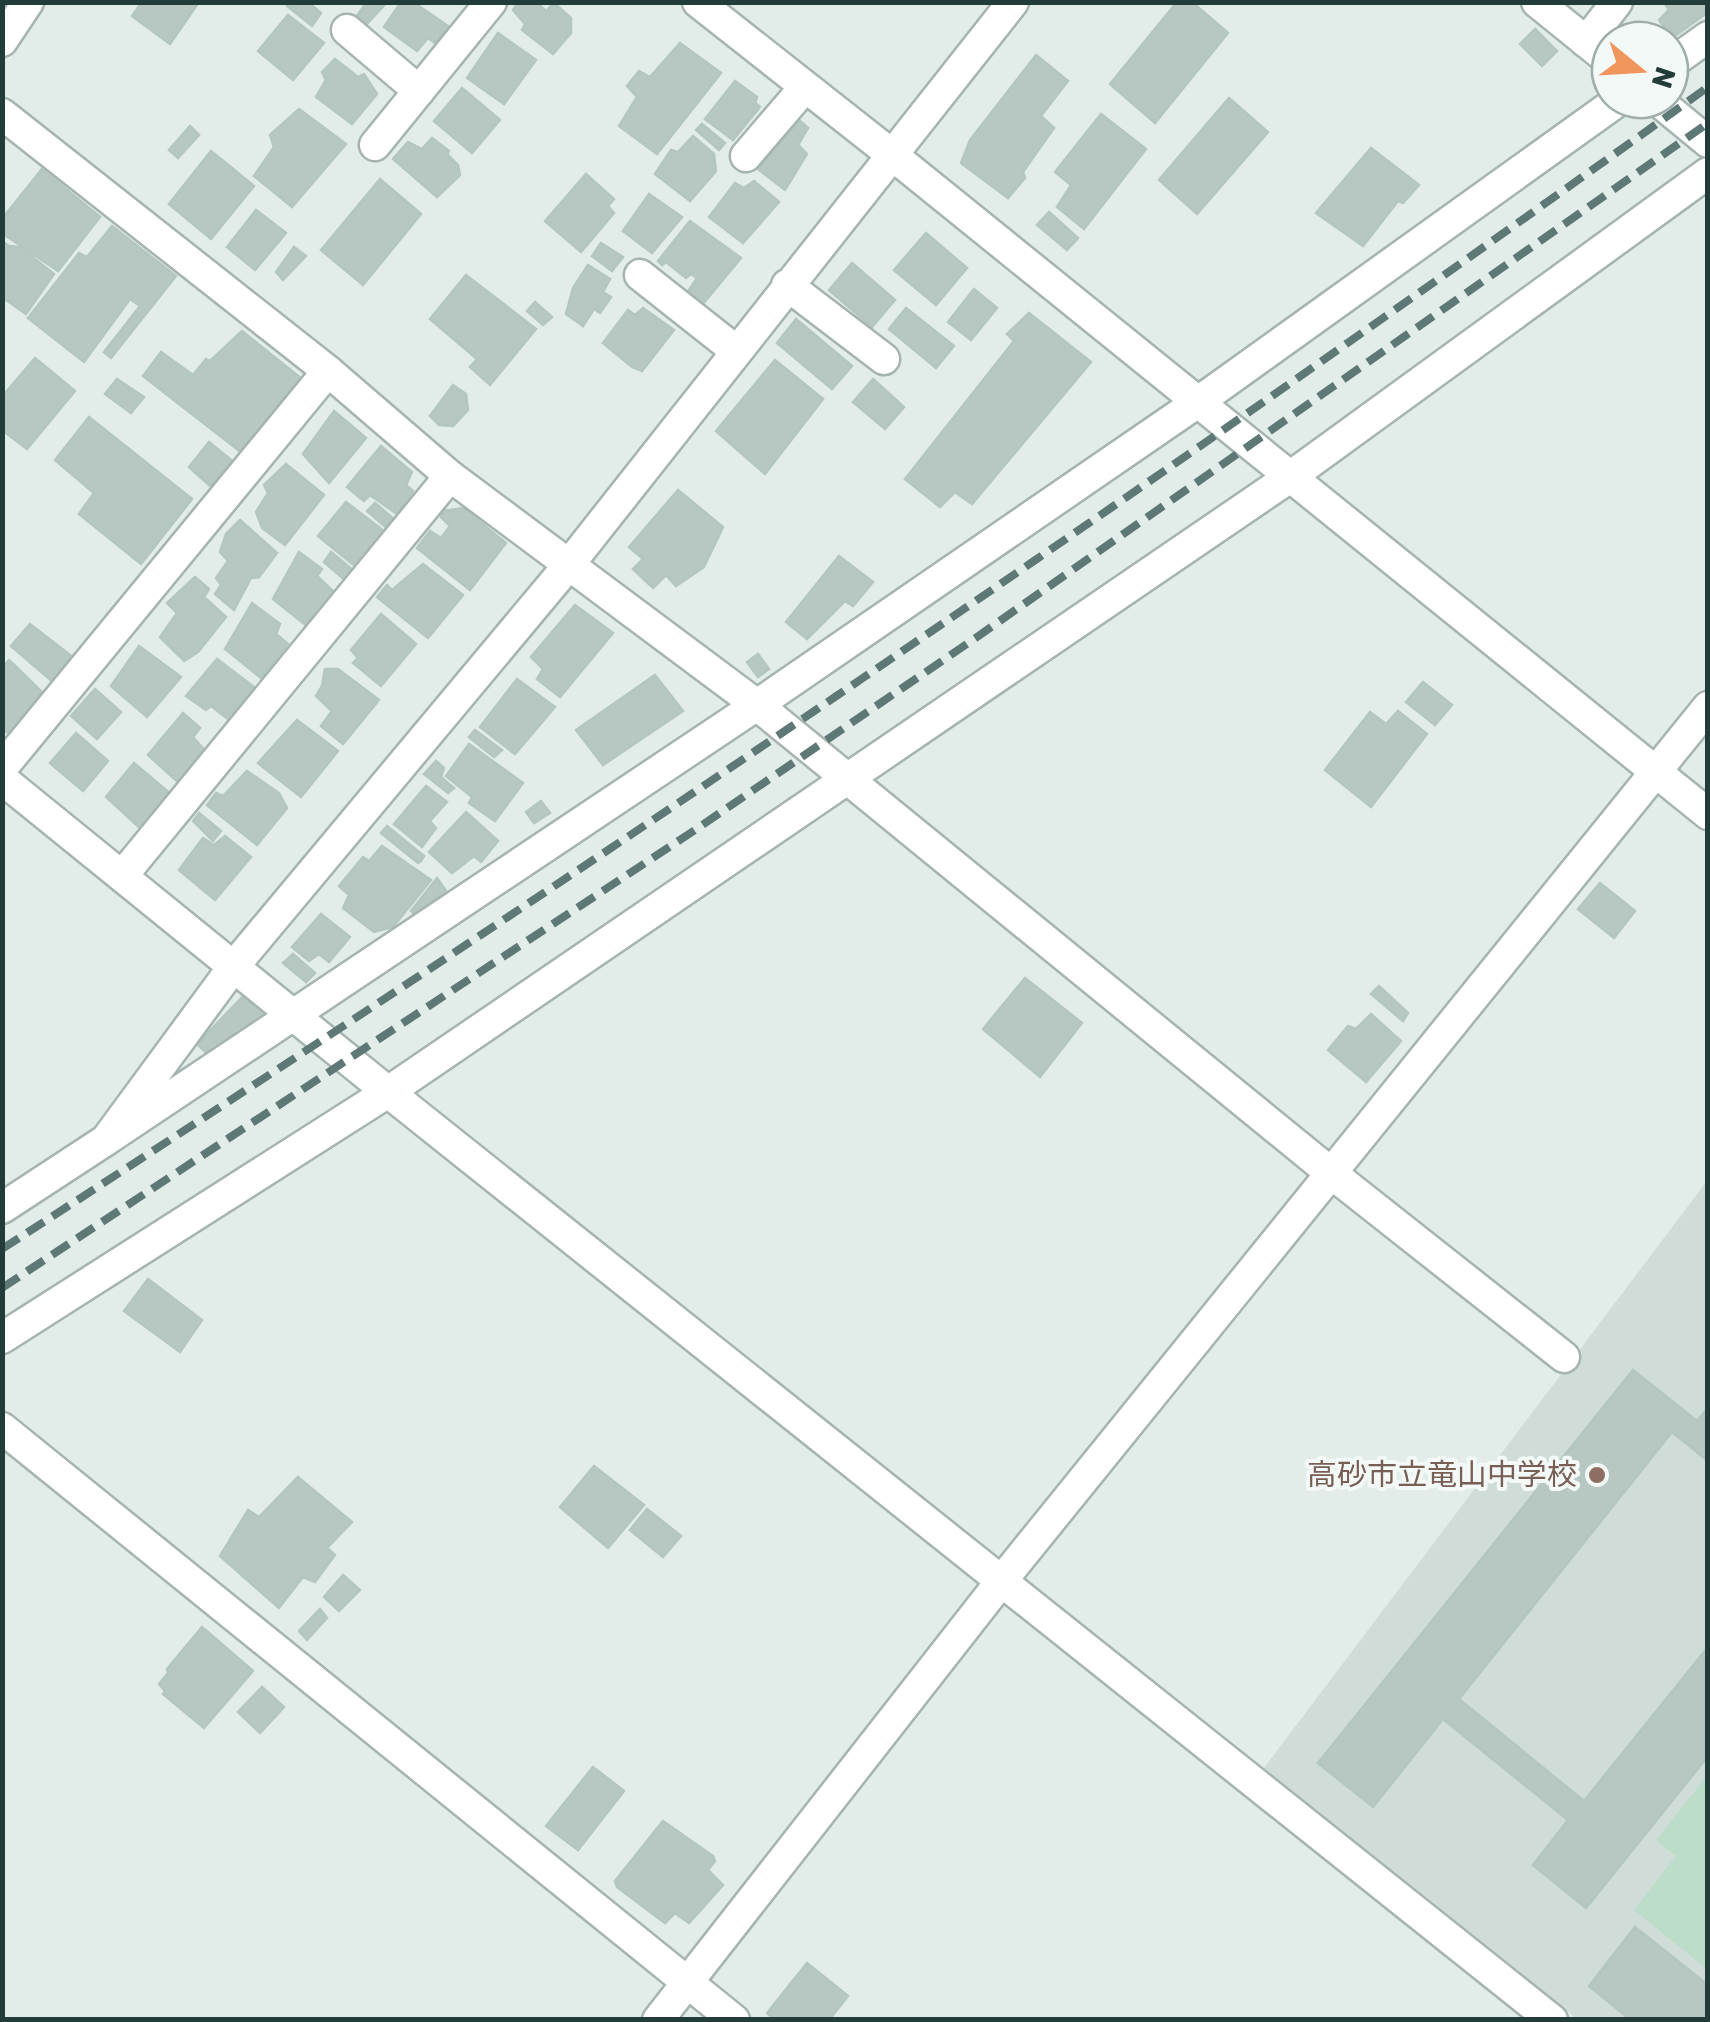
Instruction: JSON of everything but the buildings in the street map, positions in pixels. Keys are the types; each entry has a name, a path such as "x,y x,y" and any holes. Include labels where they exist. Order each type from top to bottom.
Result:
{"street":[{"path":"2,41 28,2"},
{"path":"375,146 492,2"},
{"path":"698,2 1708,814"},
{"path":"106,1140 234,966 567,566 1014,2"},
{"path":"1538,2 1590,45"},
{"path":"347,30 419,91"},
{"path":"746,156 806,88"},
{"path":"2,114 328,371 450,476 757,706 1331,1173 1564,1357"},
{"path":"2,1208 757,706 1198,402 1592,120"},
{"path":"1681,120 1708,142"},
{"path":"2,1338 388,1092 1290,477 1708,173"},
{"path":"640,275 736,350"},
{"path":"787,285 884,359"},
{"path":"2,768 328,371"},
{"path":"122,876 450,476"},
{"path":"658,2020 1003,1579 1708,706"},
{"path":"2,780 1552,2020"},
{"path":"2,1428 734,2020"}],"shaded area":[{"name":"高砂市立竜山中学校","path":"1707,1181 1707,2019 1577,2019 1264,1768"}],"green space":[{"path":"1707,1776 1707,1969 1634,1910 1676,1856 1656,1840"}],"railway":[{"path":"2,1249 434,966 1075,533 1708,87"},
{"path":"2,1288 692,832 977,637 1708,123"}],"place":[{"name":"高砂市立竜山中学校","path":"1597,1475"}]}
